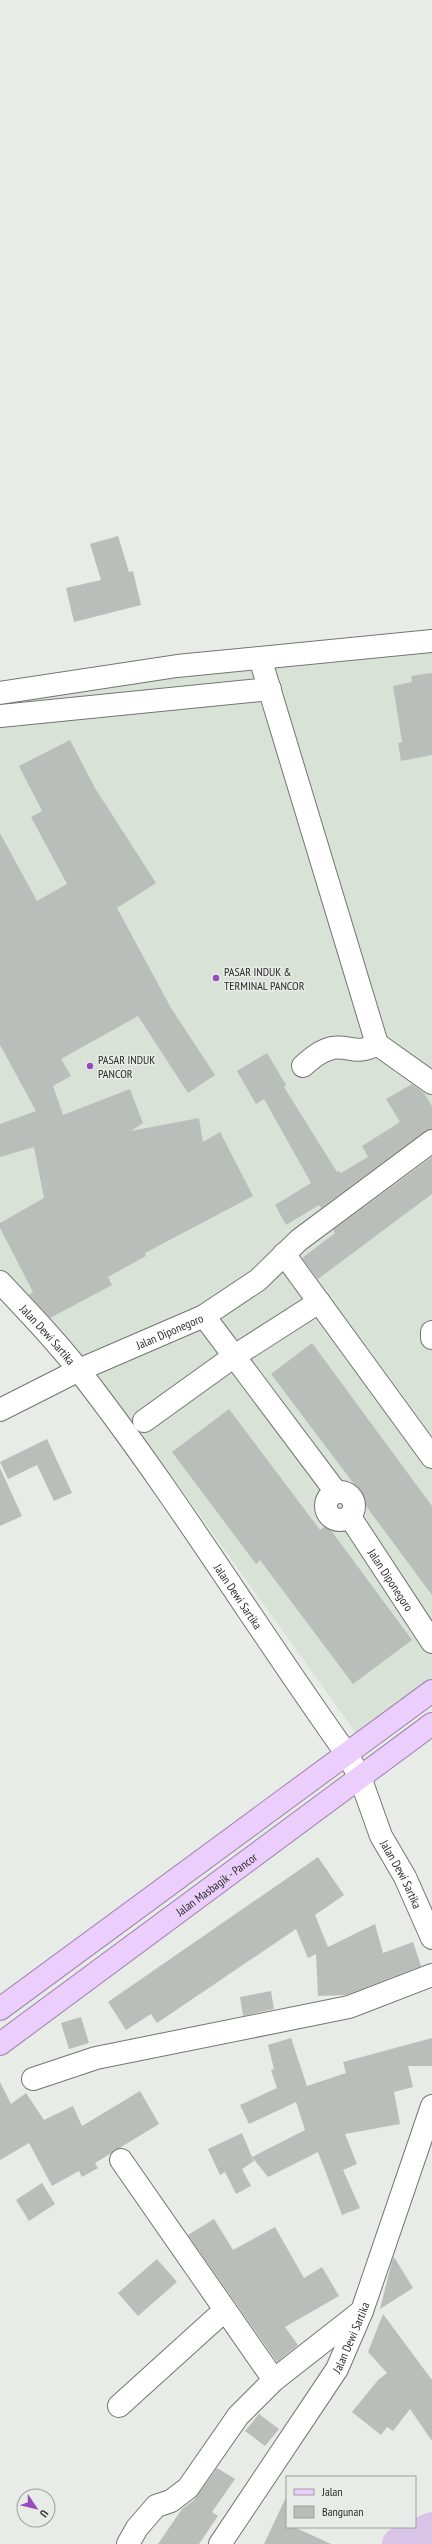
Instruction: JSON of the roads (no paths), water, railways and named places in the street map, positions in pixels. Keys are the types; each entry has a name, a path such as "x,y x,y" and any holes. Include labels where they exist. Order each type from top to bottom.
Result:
{"main road":[{"path":"0,2009 432,1691"},
{"name":"Jalan Masbagik - Pancor","path":"0,2044 432,1724"}],"street":[{"path":"0,693 177,666 432,641"},
{"path":"260,658 377,1044 432,1083"},
{"path":"0,716 270,689"},
{"path":"303,1066 319,1053 334,1048 355,1051 371,1048 377,1044"},
{"path":"204,1316 258,1280 284,1254 339,1209 432,1141"},
{"path":"284,1254 432,1457"},
{"name":"Jalan Dewi Sartika","path":"0,1282 79,1370 144,1456 245,1608 346,1753 360,1777 382,1836 405,1877 432,1938"},
{"path":"144,1421 233,1357 319,1302"},
{"name":"Jalan Diponegoro","path":"0,1410 79,1370 204,1316 233,1357 336,1492 326,1500 327,1513 337,1520 350,1516 432,1642"},
{"path":"432,1332 432,1338"},
{"path":"33,2079 96,2058 349,2007 432,1975"},
{"name":"Jalan Dewi Sartika","path":"220,2544 328,2385 362,2311 432,2106"},
{"path":"121,2160 274,2380"},
{"path":"119,2406 225,2310"},
{"path":"128,2544 137,2528 156,2506 171,2501 188,2488 238,2416 274,2380 362,2311"}],"waterway":[{"path":"399,2544 432,2529"}],"place":[{"name":"PASAR INDUK & TERMINAL PANCOR","path":"216,978"},
{"name":"PASAR INDUK PANCOR","path":"90,1066"}]}
